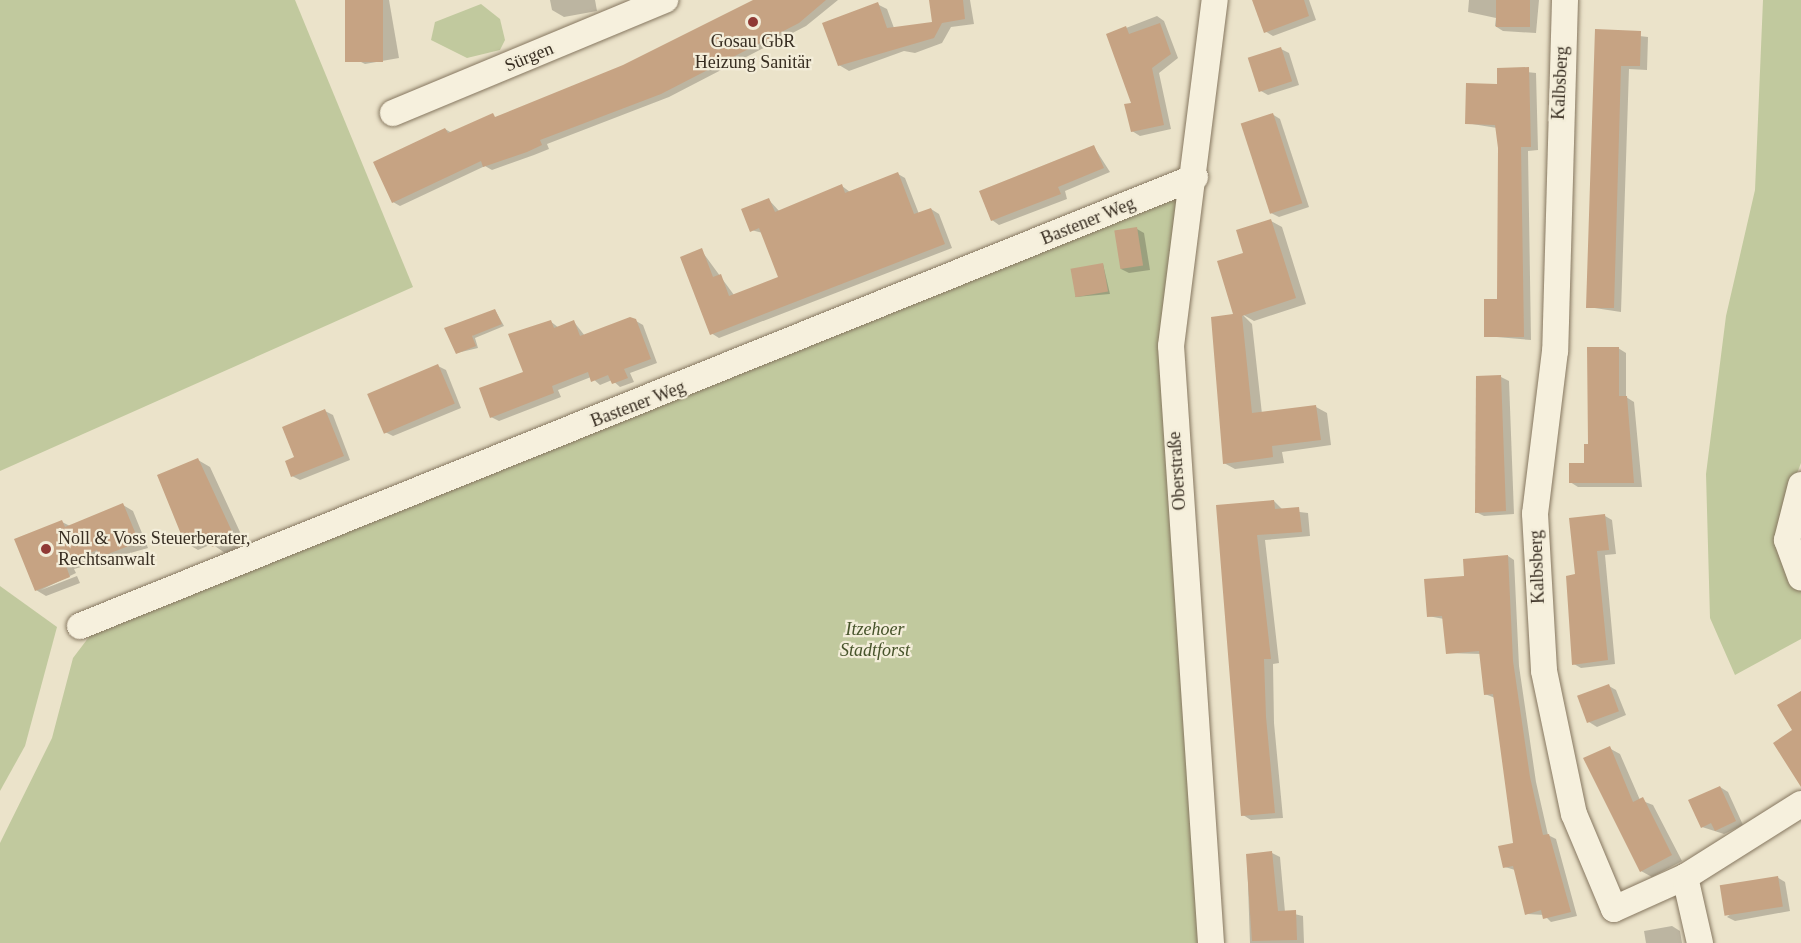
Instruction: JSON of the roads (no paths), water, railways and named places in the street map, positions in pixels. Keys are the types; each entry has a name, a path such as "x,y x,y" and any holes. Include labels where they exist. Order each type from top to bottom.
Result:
{"street":[{"name":"Sürgen","path":"393,113 665,0"},
{"name":"Oberstraße","path":"1211,943 1172,382 1174,320 1195,177 1215,0"},
{"name":"Kalbsberg","path":"1565,0 1555,351 1535,514 1544,670 1571,803 1614,909 1686,877 1801,804"},
{"name":"Bastener Weg","path":"80,626 1195,177"},
{"path":"1801,485 1787,540 1801,578"},
{"path":"1686,877 1700,943"}],"place":[{"name":"Gosau GbR Heizung Sanitär","path":"753,22"},
{"name":"Noll & Voss Steuerberater, Rechtsanwalt","path":"46,549"}],"park label":[{"name":"Itzehoer Stadtforst","path":"875,640"}]}
